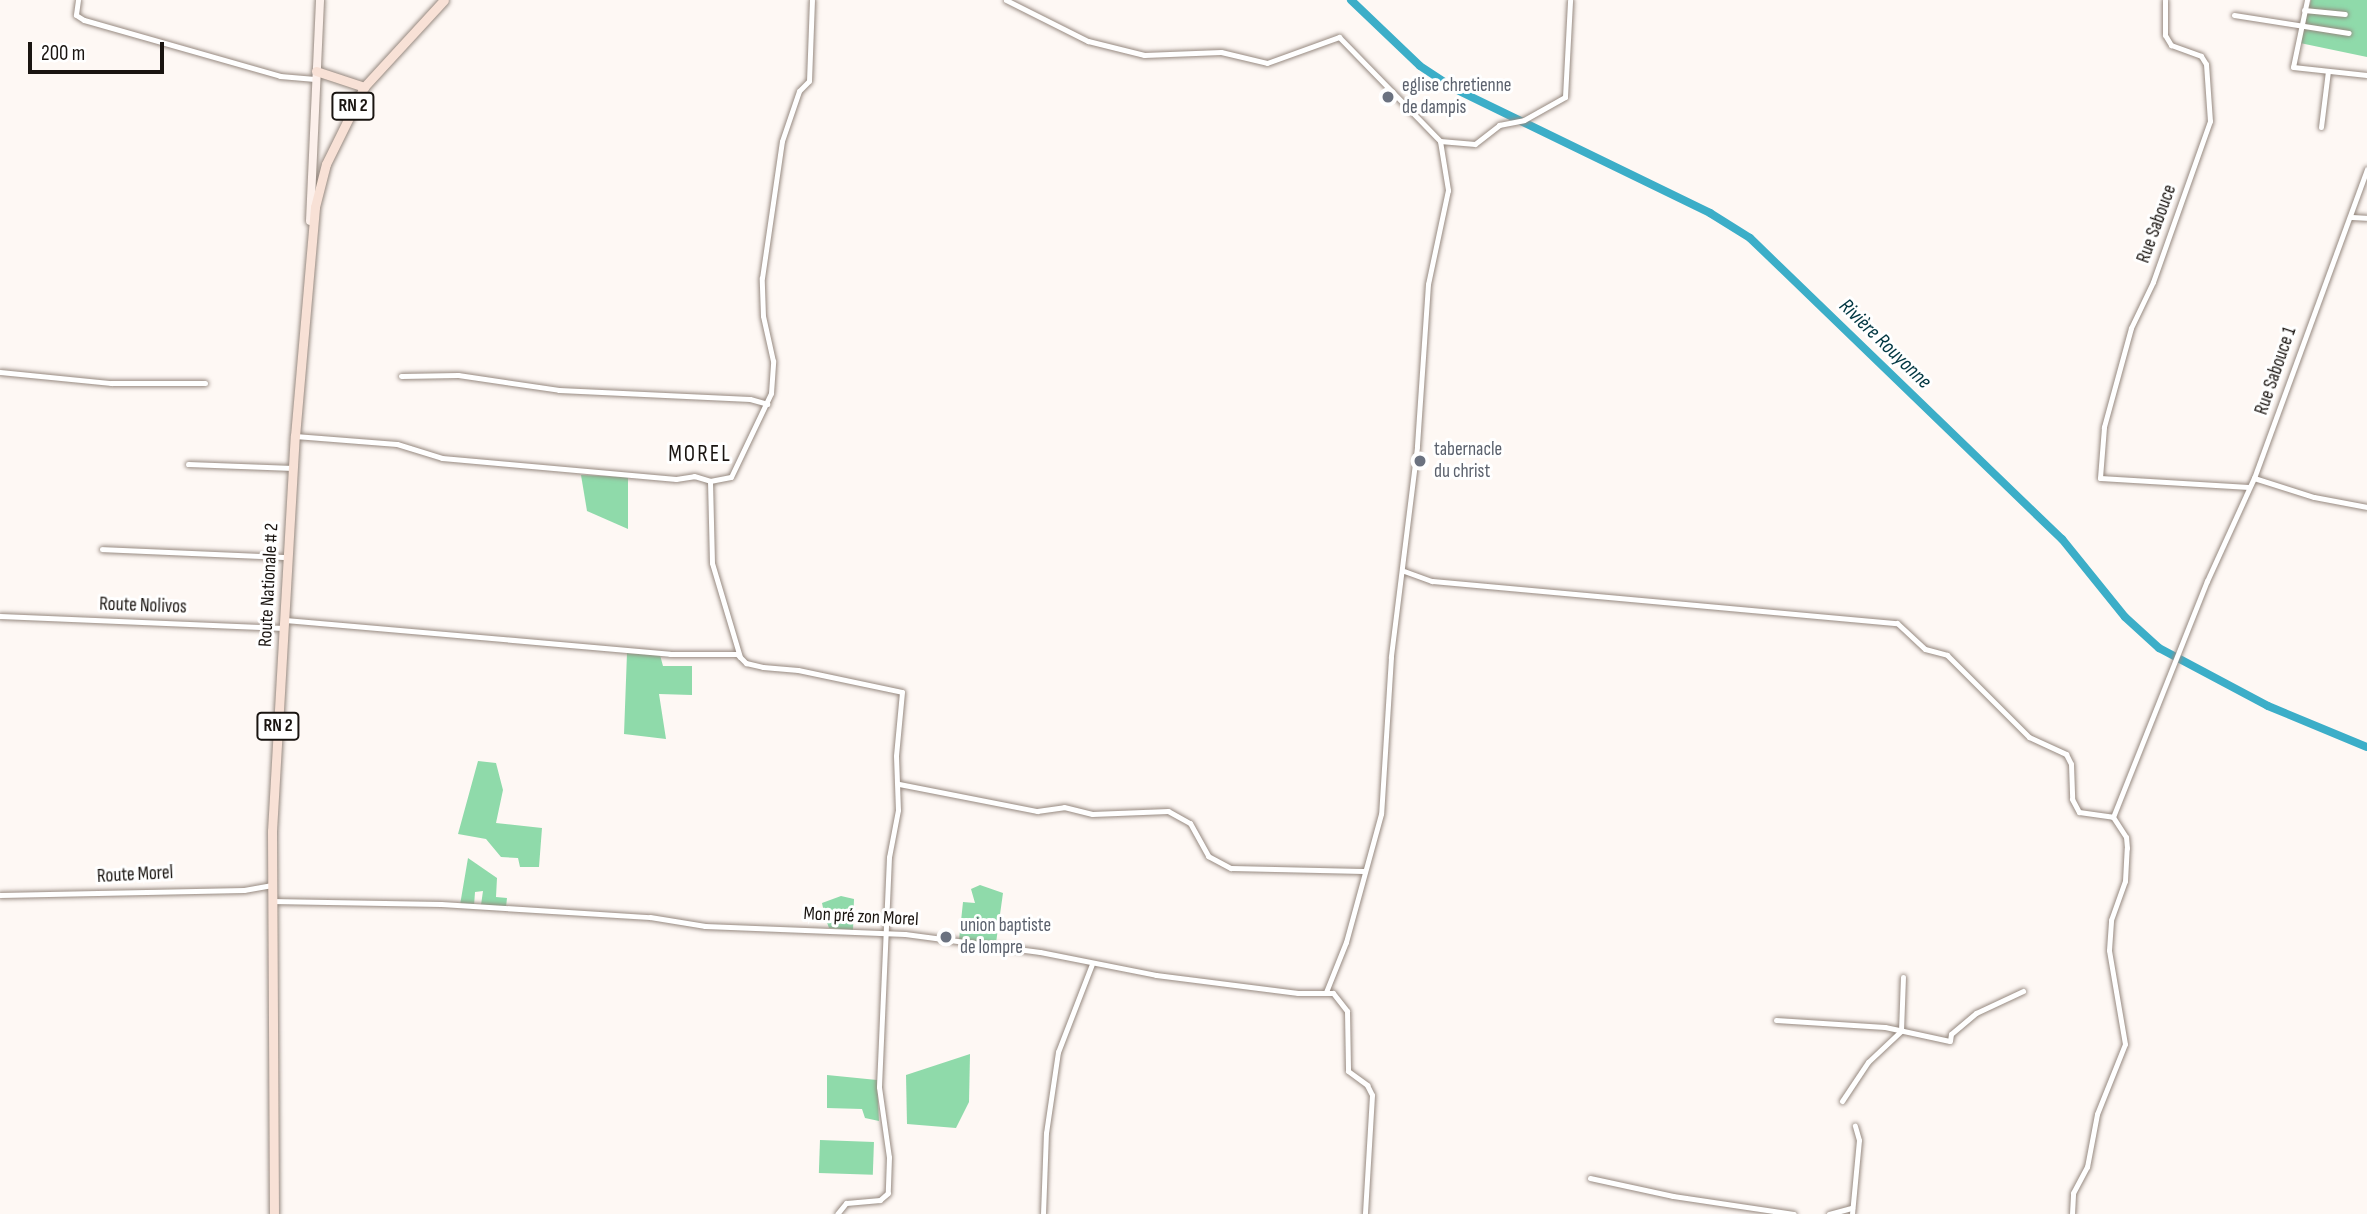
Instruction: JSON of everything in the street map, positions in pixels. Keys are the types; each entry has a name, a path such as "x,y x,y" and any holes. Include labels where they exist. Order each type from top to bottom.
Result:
{"main road":[{"path":"311,239 320,0"},
{"name":"Route Nationale # 2","path":"274,1214 271,885 293,468 311,239 326,164 364,87 444,0"},
{"path":"316,75 364,87"}],"street":[{"path":"78,0 76,15 85,20 280,76 316,75"},
{"path":"295,436 397,444 442,458 676,479 694,476 710,481 731,477 766,404 773,361 763,316 762,278 782,141 799,91 808,81 812,0"},
{"path":"1006,0 1088,41 1144,55 1221,52 1267,63 1339,37 1440,141 1448,190 1428,284 1404,571 1392,643 1381,814 1376,842 1363,871 1346,942 1326,992 1333,993 1347,1011 1348,1071 1367,1085 1372,1096 1365,1214"},
{"path":"1440,141 1475,144 1499,125 1524,120 1566,97 1570,0"},
{"name":"Rue Sabouce","path":"2165,0 2165,36 2171,45 2201,56 2206,64 2210,121 2153,282 2131,328 2104,427 2100,478 2249,488"},
{"path":"2307,0 2293,67 2367,75"},
{"path":"2304,10 2345,14"},
{"path":"2234,15 2301,28 2348,33"},
{"path":"2321,127 2328,71"},
{"name":"Rue Sabouce 1","path":"2113,817 2207,581 2254,478 2367,169"},
{"path":"2350,217 2367,218"},
{"path":"0,372 111,383 205,383"},
{"path":"401,376 458,375 552,390 750,399 766,404"},
{"path":"188,464 293,468"},
{"path":"2254,478 2314,497 2367,508"},
{"path":"710,481 712,563 740,657"},
{"path":"102,549 289,557"},
{"path":"1404,571 1432,581 1897,623 1925,649 1947,655 2029,737 2066,754 2071,764 2072,799 2079,812 2113,817 2127,848 2109,950 2125,1044 2097,1114 2087,1167 2073,1193 2072,1214"},
{"name":"Route Nolivos","path":"0,616 285,624 740,657 763,667 798,670 865,687 897,688 904,702 896,757 899,784"},
{"path":"837,1214 846,1203 880,1200 888,1193 889,1157 879,1087 889,857 899,784 1037,811 1064,807 1092,814 1168,811 1190,823 1208,856 1231,868 1363,871"},
{"name":"Route Morel","path":"0,895 244,890 271,885"},
{"name":"Mon pré zon Morel","path":"271,901 441,904 650,917 705,926 886,932 979,942 1092,964 1283,992 1326,992"},
{"path":"1043,1214 1046,1133 1058,1052 1092,964"},
{"path":"1842,1101 1868,1062 1900,1031 1903,977"},
{"path":"1776,1020 1900,1031 1951,1041 1951,1034 1976,1013 2002,997 2023,991"},
{"path":"1829,1214 1852,1211 1858,1159 1855,1126"},
{"path":"1590,1178 1673,1196 1794,1214"}],"green space":[{"path":"2311,0 2367,0 2367,57 2300,43"},
{"path":"581,475 628,477 628,529 587,511"},
{"path":"627,653 660,655 663,666 692,666 692,695 659,694 666,739 624,734"},
{"path":"478,761 496,763 503,790 496,823 542,828 539,867 520,867 518,858 501,857 486,839 458,834"},
{"path":"468,858 497,878 496,897 507,898 506,907 481,905 483,891 475,892 474,906 460,905"},
{"path":"980,885 1003,893 996,943 959,940 963,902 975,903 971,889"},
{"path":"841,896 854,899 853,930 829,928 825,917 822,903"},
{"path":"970,1054 969,1102 956,1128 907,1124 906,1075"},
{"path":"827,1075 877,1080 879,1121 865,1118 862,1109 827,1108"},
{"path":"820,1140 874,1142 873,1175 819,1173"}],"waterway":[{"name":"Rivière Rouyonne","path":"1351,0 1420,66 1455,89 1710,213 1750,238 2062,539 2125,617 2159,648 2268,706 2367,747"}],"place":[{"name":"eglise chretienne de dampis","path":"1388,97"},
{"name":"tabernacle du christ","path":"1420,461"},
{"name":"union baptiste de lompre","path":"946,937"}],"district":[{"name":"MOREL","path":"700,454"}]}
